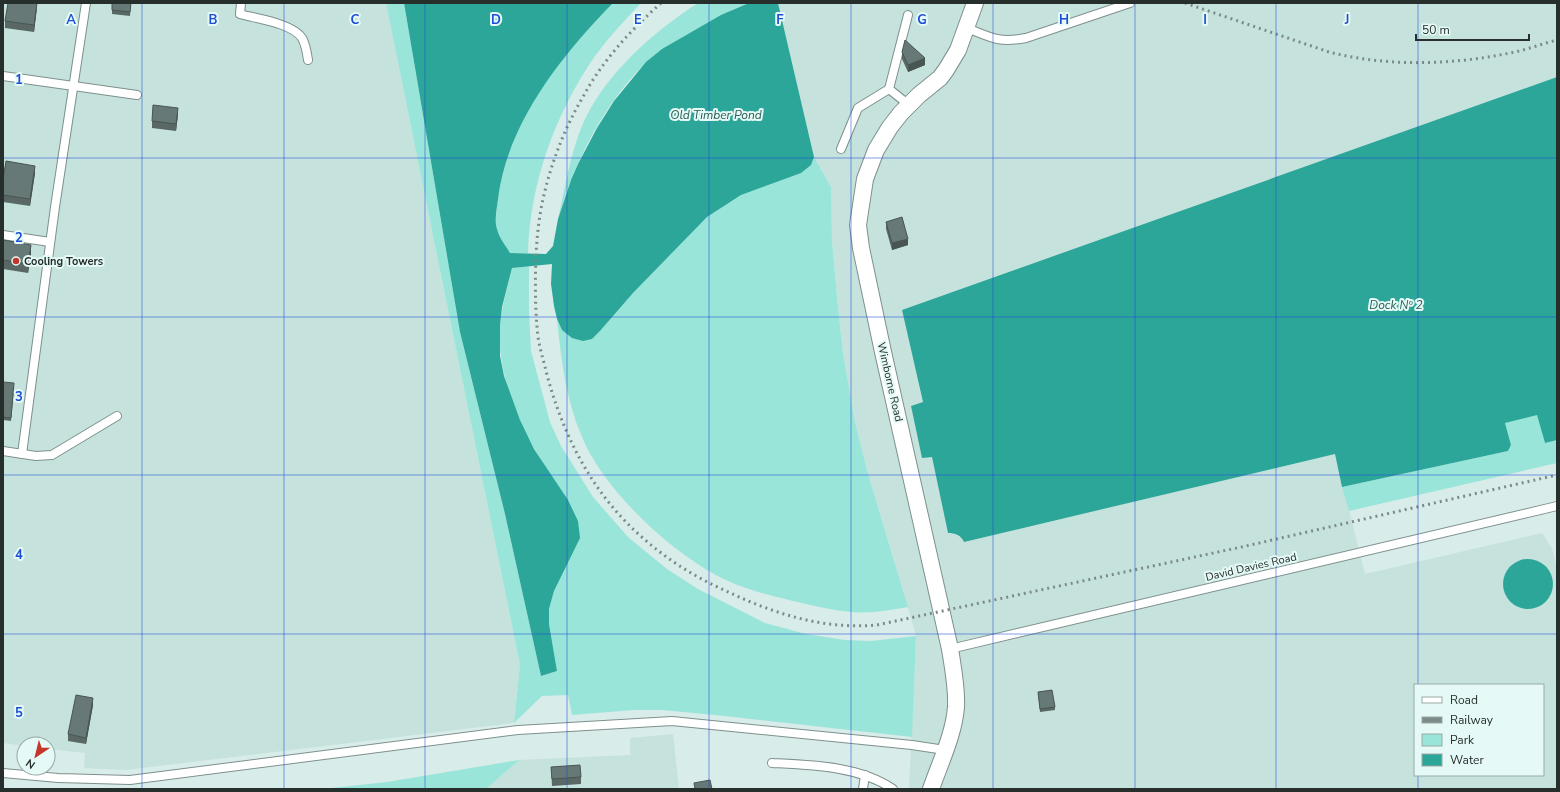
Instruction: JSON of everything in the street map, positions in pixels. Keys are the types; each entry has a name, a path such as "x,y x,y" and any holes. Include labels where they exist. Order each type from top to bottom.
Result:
{"street":[{"name":"Wimborne Road","path":"931,789 953,726 956,707 956,690 950,649 861,248 858,219 862,192 871,161 890,127 909,105 940,78 946,70 958,50 975,3"}],"lane":[{"path":"22,454 72,86 86,3"},
{"path":"241,3 240,14 285,26 297,34 305,45 308,60"},
{"path":"967,28 996,40 1010,41 1026,38 1130,3"},
{"path":"841,149 858,108 889,89 908,15"},
{"path":"3,76 137,95"},
{"path":"889,89 909,105"},
{"path":"3,235 50,242"},
{"path":"3,451 36,456 52,455 117,416"},
{"name":"David Davies Road","path":"950,649 1557,506"},
{"path":"3,773 58,778 130,780 518,730 672,721 912,745 944,750"},
{"path":"772,763 820,766 865,775 894,789"},
{"path":"863,789 865,775"}],"shaded area":[{"path":"3,3 386,3 520,665 514,723 126,770 84,768 85,753 56,750 56,736 16,736 16,745 3,743"},
{"path":"778,3 1557,3 1557,77 902,311 923,403 911,406 922,458 932,456 948,533 953,533 962,537 964,542 1335,454 1365,574 1542,533 1552,548 1557,568 1557,789 909,789 916,636 867,470 855,422 843,353 838,308 832,241 831,187 814,157"},
{"path":"673,734 679,789 486,789 519,760 630,755 630,738"}],"green space":[{"path":"386,3 404,3 460,332 505,514 541,676 557,671 549,624 549,609 554,591 564,569 578,521 568,502 539,457 520,420 513,404 504,372 499,340 505,296 512,268 529,266 531,351 550,422 561,446 593,497 628,537 667,569 698,589 765,623 806,634 845,640 871,641 916,636 912,737 662,710 634,710 572,715 568,695 542,696 514,723 520,665"},
{"path":"613,3 641,3 611,35 595,56 568,101 547,150 540,175 530,227 528,253 510,253 498,232 496,218 503,171 512,144 539,93 556,69 574,45"},
{"path":"698,3 749,3 733,10 671,44 652,58 635,74 613,101 594,131 570,183 558,219 570,166 581,127 597,98 608,82 635,52 666,26"},
{"path":"814,157 831,187 832,241 838,308 843,353 855,422 867,470 908,607 865,612 840,611 806,604 737,585 707,570 664,539 643,520 607,479 592,458 582,437 576,423 568,394 560,349 557,319 562,330 592,339 633,293 707,217 741,195 811,165"},
{"path":"1537,414 1545,443 1557,440 1557,463 1349,511 1342,487 1508,451 1511,445 1505,423"},
{"path":"519,760 486,789 322,789 387,782"}],"water":[{"name":"Old Timber Pond","path":"404,3 613,3 574,45 556,69 539,93 512,144 503,171 496,218 498,232 510,253 546,254 553,246 558,219 578,164 597,128 614,101 646,62 662,49 721,15 749,3 778,3 814,157 811,165 801,173 741,195 707,217 633,293 592,339 583,341 572,338 562,330 557,319 554,306 551,284 552,264 512,268 502,307 500,325 500,356 504,376 520,420 534,449 568,500 578,521 580,538 554,591 549,609 549,624 557,671 541,676 505,514 460,332"},
{"name":"Dock Nº 2","path":"1557,77 1557,440 1545,443 1537,415 1505,423 1511,445 1508,451 1342,487 1335,454 964,542 958,535 948,533 932,457 922,458 911,406 923,402 902,310"},
{"path":"1533,559 1538,560 1546,566 1552,574 1552,594 1546,602 1538,608 1523,609 1518,608 1510,602 1504,594 1503,579 1504,574 1510,566 1518,560"}],"building":[{"path":"8,3 37,3 34,25 5,21"},
{"path":"112,3 131,3 130,12 112,10"},
{"path":"905,40 925,58 908,65 902,52"},
{"path":"153,105 178,108 176,124 152,121"},
{"path":"6,161 35,166 30,199 3,195 3,179"},
{"path":"902,217 908,239 892,243 886,222"},
{"path":"3,240 31,245 28,264 3,260"},
{"path":"3,382 14,383 11,418 3,417"},
{"path":"1052,690 1055,707 1040,709 1038,692"},
{"path":"76,695 93,698 86,738 68,734"},
{"path":"580,765 581,777 552,779 551,767"},
{"path":"710,780 712,789 695,789 694,783"}],"railway":[{"path":"661,3 628,35 600,70 577,107 554,159 546,186 538,227 535,275 537,327 547,375 562,421 583,464 596,485 626,522 653,547 682,568 703,580 761,606 798,618 837,625 877,625 1246,546 1557,475"},
{"path":"1185,3 1329,52 1374,60 1420,63 1465,60 1516,52 1557,40"}],"place":[{"name":"Cooling Towers","path":"16,261"}]}
